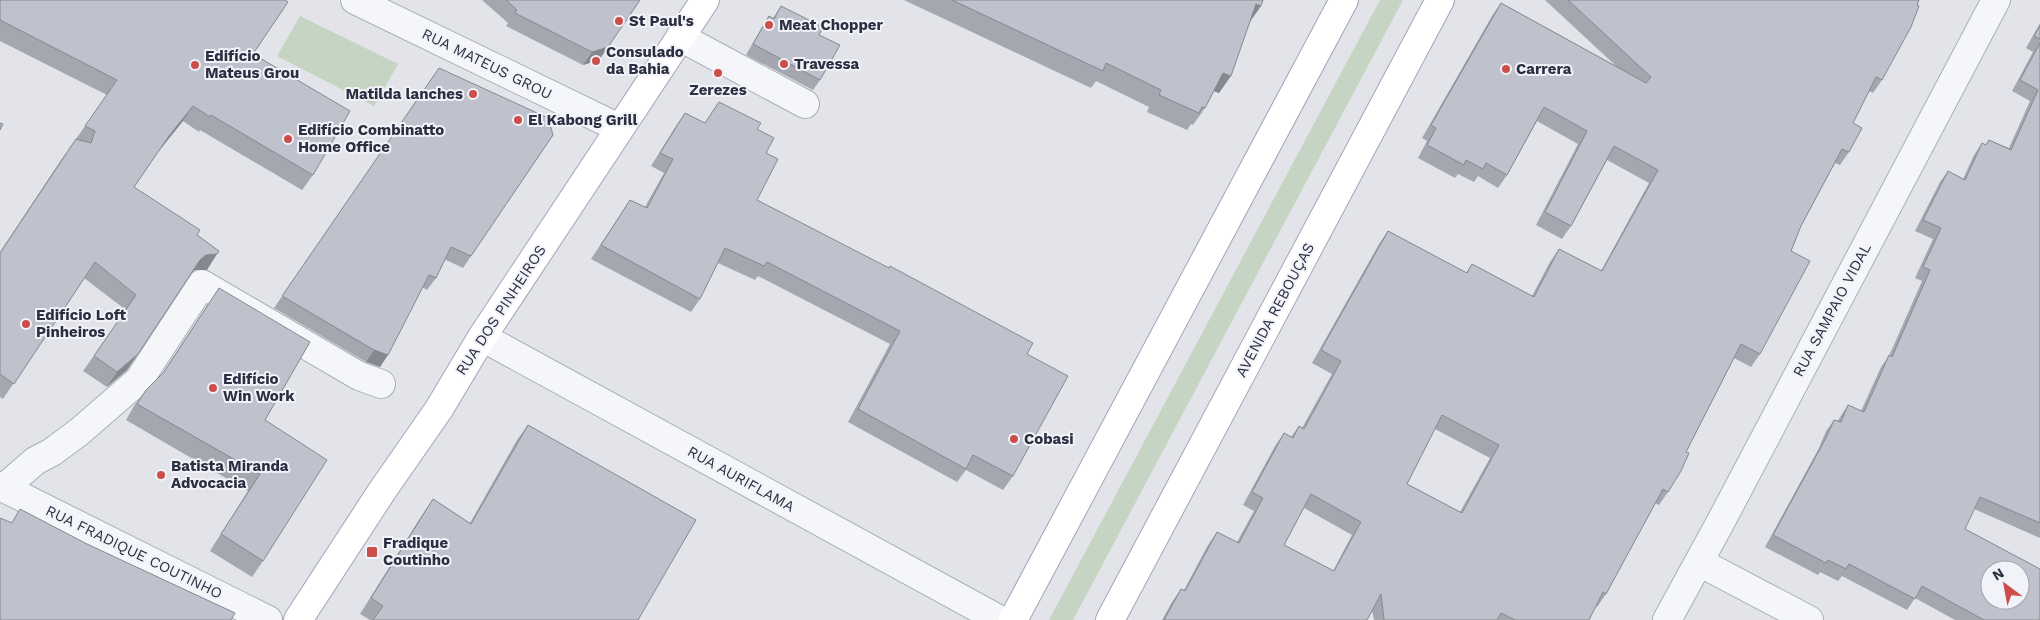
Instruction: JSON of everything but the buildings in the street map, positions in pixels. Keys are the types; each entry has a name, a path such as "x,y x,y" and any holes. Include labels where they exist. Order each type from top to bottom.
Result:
{"main road":[{"name":"RUA DOS PINHEIROS","path":"298,620 382,491 439,409 482,337 705,0"},
{"path":"1013,620 1344,0"},
{"name":"AVENIDA REBOUÇAS","path":"1110,620 1440,0"}],"street":[{"name":"RUA MATEUS GROU","path":"355,0 619,128"},
{"name":"RUA SAMPAIO VIDAL","path":"1667,620 1996,0"},
{"path":"680,37 806,104"},
{"path":"2,487 35,461 52,452 79,432 139,380 202,284 359,376 381,384"},
{"name":"RUA AURIFLAMA","path":"482,337 1000,620"},
{"name":"RUA FRADIQUE COUTINHO","path":"2,487 268,620"},
{"path":"1699,562 1809,620"}],"green space":[{"path":"1380,0 1403,0 1073,620 1049,620"},
{"path":"300,16 398,64 374,106 277,56"}],"place":[{"name":"St Paul's","path":"619,21"},
{"name":"Meat Chopper","path":"769,25"},
{"name":"Consulado da Bahia","path":"596,61"},
{"name":"Travessa","path":"784,64"},
{"name":"Edifício Mateus Grou","path":"195,65"},
{"name":"Carrera","path":"1506,69"},
{"name":"Zerezes","path":"718,73"},
{"name":"Matilda lanches","path":"473,94"},
{"name":"El Kabong Grill","path":"518,120"},
{"name":"Edifício Combinatto Home Office","path":"288,139"},
{"name":"Edifício Loft Pinheiros","path":"26,324"},
{"name":"Edifício Win Work","path":"213,388"},
{"name":"Cobasi","path":"1014,439"},
{"name":"Batista Miranda Advocacia","path":"161,475"},
{"name":"Fradique Coutinho","path":"372,552"}]}
